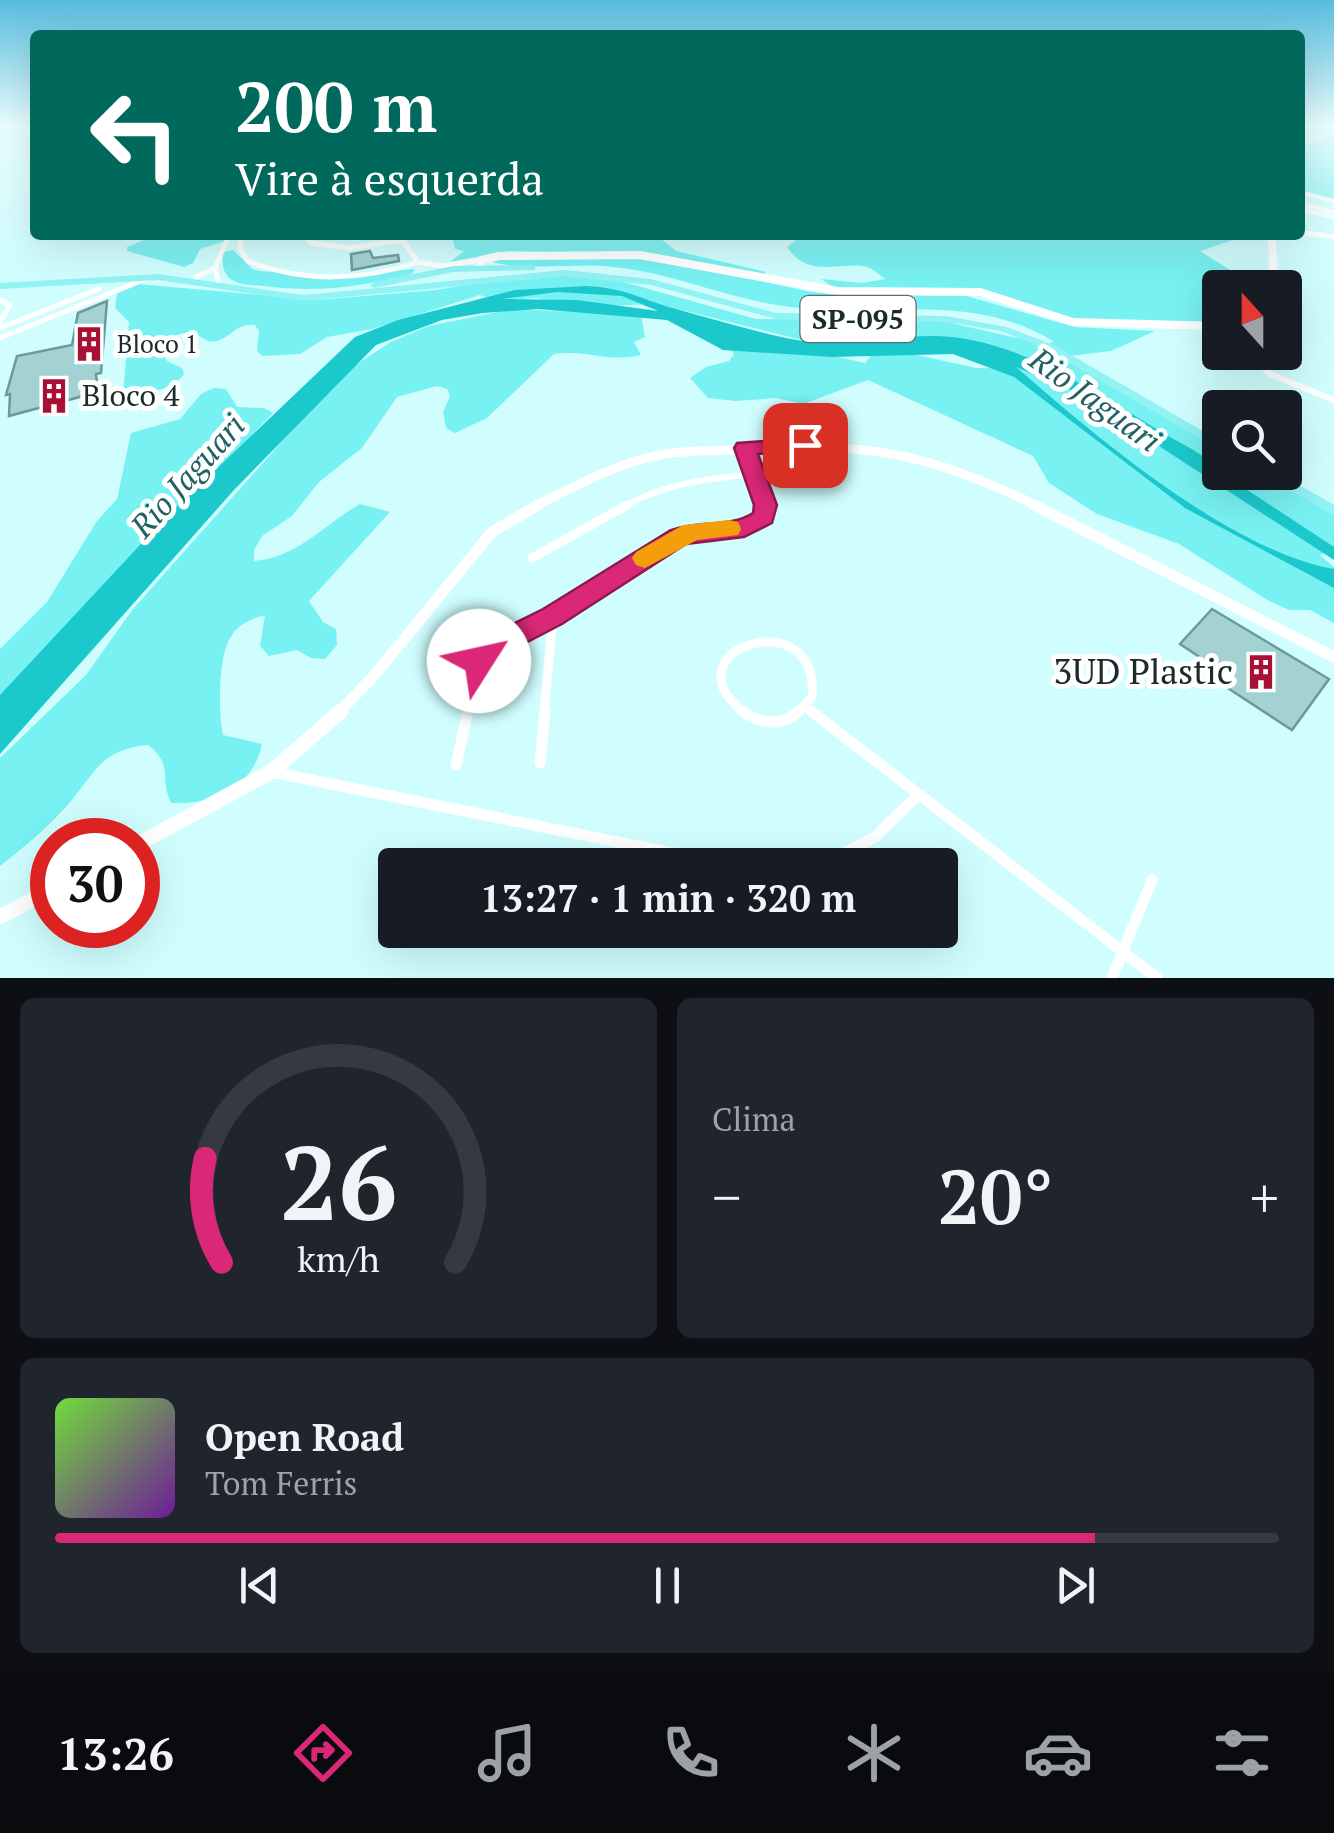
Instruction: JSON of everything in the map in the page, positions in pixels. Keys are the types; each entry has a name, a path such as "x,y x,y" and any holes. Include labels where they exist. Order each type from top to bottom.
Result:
{"main road":[{"name":"SP-095","path":"0,283 159,273 312,292 352,290 480,263 625,273 761,308 812,315 916,313 978,319 1052,344 1202,432"},
{"path":"472,281 481,272 480,263"},
{"path":"417,274 412,282 428,285"},
{"name":"SP-095","path":"0,283 150,277 303,298 541,274 606,275 652,282 776,316 824,320 922,317 975,323 1050,347 1202,432"},
{"path":"1302,485 1334,503"},
{"path":"1297,490 1334,511"}],"street":[{"path":"1305,193 1334,201"},
{"path":"1305,208 1334,215"},
{"path":"1305,209 1334,215"},
{"path":"1305,233 1334,237"},
{"path":"218,280 215,268 227,240"},
{"path":"225,245 236,240"},
{"path":"241,240 242,254 248,261 304,274 357,274 418,262 441,266 480,263 499,256 640,254 838,291 980,292 1073,322 1202,327"},
{"path":"308,240 340,248 392,240"},
{"path":"406,240 418,262"},
{"path":"1273,240 1276,270"},
{"path":"196,277 215,268"},
{"path":"0,338 150,277"},
{"path":"0,325 99,289"},
{"path":"0,300 10,305 0,325"},
{"path":"1266,370 1334,400"},
{"path":"456,766 479,661 485,651 552,616 678,538 692,532 755,524 766,511 745,448"},
{"path":"160,832 271,772 323,729 372,678 492,532 522,512 640,461 745,448 896,452 970,474 1334,656"},
{"path":"532,558 653,490 682,482 754,474"},
{"path":"540,764 552,616"},
{"path":"760,640 798,652 807,662 815,685 806,707 780,721 747,716 724,696 720,682 726,657 736,648 760,640"},
{"path":"806,707 1158,978"},
{"path":"271,772 648,848"},
{"path":"860,848 892,827 919,794"},
{"path":"1112,978 1152,880"},
{"path":"0,917 30,901"}],"shaded area":[{"path":"1305,172 1334,172 1334,200 1305,192"},
{"path":"144,240 228,240 200,249 193,263 184,267 127,251 127,247"},
{"path":"453,240 662,240 676,251 766,272 762,276 677,263 812,292 858,297 844,294 821,279 862,283 885,279 866,267 813,266 795,257 787,247 796,240 1233,240 1200,251 1230,270 1202,270 1202,322 1162,325 1080,321 963,295 1075,327 1155,331 1111,351 1070,356 1202,431 1202,490 1302,487 1334,505 1334,549 1320,555 1334,567 1334,623 1310,610 1289,610 1269,601 1179,544 1097,514 1049,483 1033,456 868,380 803,404 776,398 708,398 690,378 706,367 729,361 734,354 730,348 834,356 865,363 873,353 904,352 976,368 1005,368 935,336 884,343 814,343 658,304 600,306 535,298 496,301 480,295 372,329 327,337 300,354 262,356 257,351 259,331 255,325 243,326 213,342 193,333 180,334 168,338 161,350 167,361 182,368 184,374 179,380 156,390 123,395 129,322 115,308 117,293 138,284 317,300 435,290 534,274 613,279 756,319 938,320 1048,345 1053,341 1020,325 954,311 783,306 626,268 515,266 489,261 499,256 572,259 546,252 508,251 450,262 464,251 455,249"},
{"path":"233,250 252,269 260,271 333,276 415,269 412,274 338,288 251,285 232,280 224,271 223,252"},
{"path":"513,309 641,315 645,337 634,342 641,355 617,358 554,354 487,418 455,433 446,428 443,412 450,396 447,389 437,386 397,397 362,448 319,482 292,516 262,536 254,550 254,561 284,553 360,504 390,512 309,601 323,622 336,629 337,645 325,659 311,658 297,650 269,656 260,646 265,615 243,624 227,644 220,684 223,735 262,744 250,772 216,797 171,803 164,765 156,752 148,745 118,752 99,766 56,818 30,818 30,842 0,866 0,758 86,675 133,609 343,373 391,342 429,326"},
{"path":"214,388 226,389 237,407 264,408 273,413 0,697 0,649 47,602 97,521 117,499 131,433 180,419 201,394"}],"water":[{"name":"Rio Jaguari","path":"586,286 622,291 791,339 827,342 936,336 997,346 1055,370 1202,456 1202,474 1076,392 1016,367 1123,456 1208,515 1294,558 1334,569 1334,588 1185,508 1014,377 953,354 832,357 723,350 667,320 538,309 483,313 442,320 376,345 234,490 0,754 0,695 167,516 355,337 398,320 515,290","holes":["557,292 622,296 658,311 577,300 502,299"]},
{"path":"1226,490 1247,490 1334,547 1334,560"}],"building":[{"path":"370,251 373,258 398,255 399,261 352,270 351,254"},
{"path":"107,301 101,373 96,374 98,392 9,416 10,394 6,395 17,356 72,345 78,313"},
{"name":"3UD Plastic","path":"1212,609 1329,679 1292,730 1194,666 1201,658 1180,644"}],"slow traffic":[{"path":"645,558 692,532 729,529"}],"place":[{"name":"Bloco 1","path":"89,344"},
{"name":"Bloco 4","path":"54,396"},
{"name":"3UD Plastic","path":"1261,672"}],"route":[{"path":"479,661 485,651 552,616 678,538 692,532 755,524 766,511 745,448 805,445"}]}
